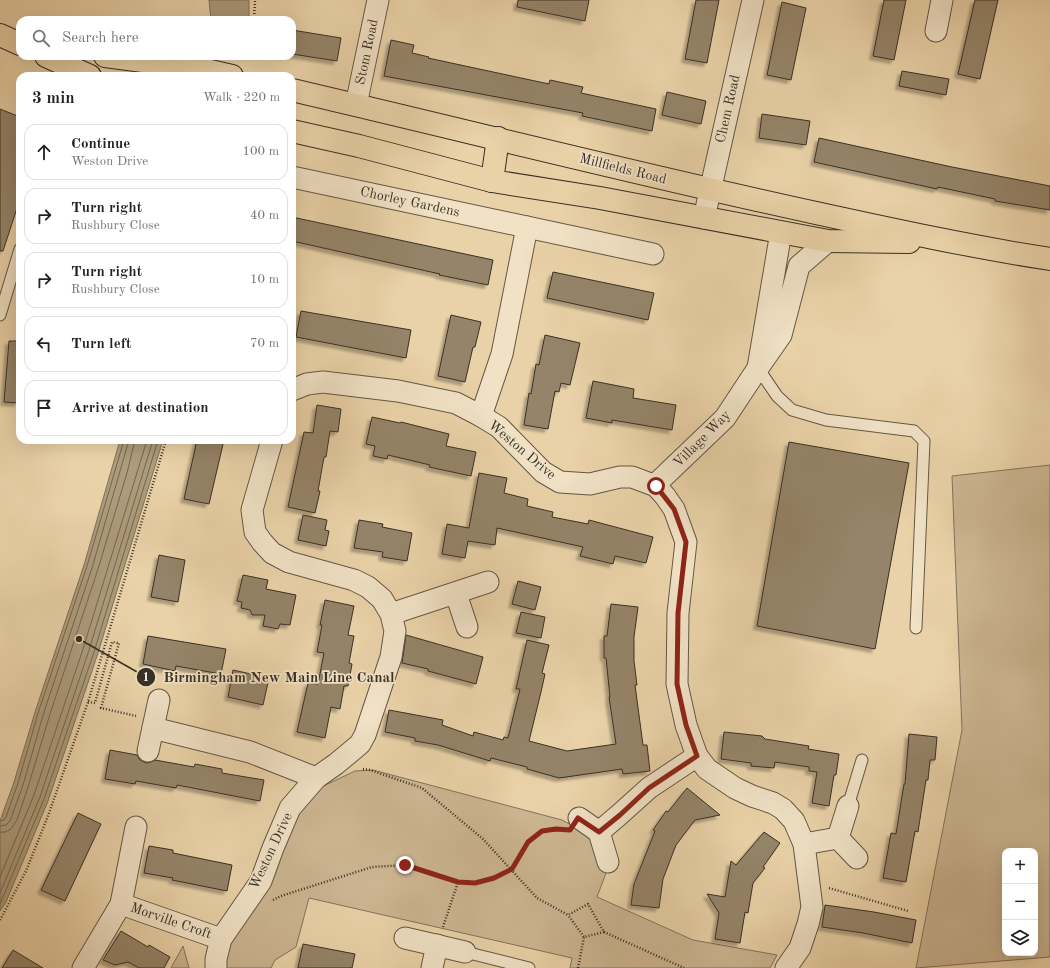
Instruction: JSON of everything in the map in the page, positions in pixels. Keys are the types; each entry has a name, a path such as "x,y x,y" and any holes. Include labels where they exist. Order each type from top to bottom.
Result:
{"main road":[{"path":"0,33 16,36"},
{"path":"0,33 16,42"},
{"path":"56,60 79,69"},
{"path":"136,60 196,68 214,72"},
{"name":"Millfields Road","path":"296,91 356,104 710,190 983,248 1050,259"},
{"name":"Millfields Road","path":"296,132 359,146 492,181 600,198 828,241 956,242"},
{"path":"492,181 498,138"}],"street":[{"name":"Stom Road","path":"356,104 378,0"},
{"name":"Chem Road","path":"704,218 752,0"},
{"path":"936,31 942,0"},
{"name":"Chorley Gardens","path":"296,178 653,254"},
{"path":"481,416 502,354 527,227"},
{"name":"Village Way","path":"758,368 781,232"},
{"name":"Village Way","path":"656,486 657,483 725,418 781,335 799,266 828,241"},
{"name":"Weston Drive","path":"296,388 307,384 323,382 398,390 456,403 498,427 543,472 560,482 590,484 620,477 632,477 656,486"},
{"name":"Weston Drive","path":"216,968 216,959 221,939 261,881 290,808 316,778 360,744 365,735 391,657 395,631 391,614 382,599 368,587 354,580 289,562 272,553 255,532 252,510 271,444"},
{"path":"656,486 674,509 686,542 678,613 677,684 686,725 697,756 707,769 735,788 783,809 794,822 804,844 812,907 800,948 786,968"},
{"path":"391,614 456,594 488,582"},
{"path":"456,594 467,627"},
{"path":"148,751 159,700"},
{"path":"154,724 250,752 316,778"},
{"path":"599,832 649,788 697,756"},
{"path":"838,838 848,806"},
{"path":"578,818 599,832 608,862"},
{"name":"Morville Croft","path":"83,968 121,904 136,827"},
{"path":"804,844 838,838"},
{"path":"838,838 857,858"},
{"name":"Morville Croft","path":"121,904 221,939"},
{"path":"405,938 464,952"},
{"path":"432,968 438,945"}],"lane":[{"path":"0,315 16,262"},
{"path":"758,368 777,396 792,410 826,420 914,431 924,441 916,628"},
{"path":"848,806 862,760"},
{"path":"464,952 529,968"}],"path":[{"path":"254,16 255,0"},
{"path":"0,920 26,871 48,816 88,702 165,444"},
{"path":"88,702 95,703 112,642 119,643 101,708 154,724"},
{"path":"336,764 370,770 422,788 483,839 537,898 568,915 584,937 578,968"},
{"path":"269,903 281,896 372,867 405,865 458,882 475,883 494,878 512,869 528,842 542,831 556,829 570,830 578,818"},
{"path":"438,945 458,882"},
{"path":"809,883 908,911"},
{"path":"568,915 588,904 604,932 684,968"},
{"path":"584,937 604,932"}],"shaded area":[{"path":"1050,465 1050,957 916,968 962,730 952,476"},
{"path":"373,770 562,820 586,833 596,850 606,873 597,897 693,940 777,955 770,968 570,968 572,958 309,898 296,947 275,960 271,968 226,968 224,953 311,792 355,771"},
{"path":"183,946 189,968 171,968"}],"water":[{"path":"209,0 249,0 249,16 211,16"},
{"path":"119,444 162,444 98,653 48,801 6,902 0,911 0,821 84,565"}],"pier":[{"path":"212,60 239,60 237,72 210,72"}],"building":[{"path":"518,0 589,0 585,21 517,7"},
{"path":"696,0 719,0 707,63 685,59"},
{"path":"884,0 906,0 894,60 873,56"},
{"path":"975,0 998,0 980,79 958,74"},
{"path":"782,2 806,8 791,80 767,75"},
{"path":"296,31 341,38 337,61 296,55"},
{"path":"391,40 414,45 412,53 429,57 428,58 549,84 550,80 583,87 581,93 656,109 652,131 582,116 583,113 384,76"},
{"path":"902,71 949,79 946,95 899,86"},
{"path":"667,92 706,101 701,124 662,115"},
{"path":"0,109 16,115 16,211 3,251 0,251"},
{"path":"762,114 810,121 806,145 759,138"},
{"path":"819,138 952,167 1050,186 1050,210 995,201 995,199 938,187 937,189 814,162"},
{"path":"296,218 493,260 488,285 439,275 440,274 296,242"},
{"path":"553,272 654,293 648,320 547,298"},
{"path":"301,311 411,330 406,358 296,337"},
{"path":"451,315 481,322 475,347 473,347 465,382 438,376"},
{"path":"545,335 580,343 570,385 561,383 559,392 555,391 548,429 524,425 529,393 531,394 536,364 539,365"},
{"path":"9,341 16,341 16,403 4,402"},
{"path":"593,381 634,389 633,398 676,405 672,430 612,420 612,423 586,418"},
{"path":"317,405 341,409 338,432 330,431 326,457 324,457 318,491 320,491 315,513 288,507 304,432 313,433"},
{"path":"372,417 401,422 449,434 446,446 476,452 471,476 429,467 430,465 388,455 387,459 373,456 375,446 366,444"},
{"path":"789,442 909,463 875,649 757,626"},
{"path":"196,444 223,444 209,504 184,499"},
{"path":"479,473 507,478 504,493 528,499 527,506 553,512 552,517 588,524 589,520 653,537 646,563 615,556 613,564 580,556 583,547 497,528 495,545 468,541 465,558 442,554 447,524 469,528"},
{"path":"303,515 327,520 325,530 329,531 326,546 298,540"},
{"path":"359,520 383,524 382,527 412,533 407,561 382,557 383,552 354,548"},
{"path":"159,555 185,560 178,602 151,597"},
{"path":"243,575 268,580 266,589 296,595 290,625 280,624 278,629 263,626 265,615 252,615 250,610 241,608 242,602 237,601"},
{"path":"518,581 541,587 535,610 512,604"},
{"path":"325,600 354,606 348,635 354,636 349,663 352,664 348,686 344,686 340,709 331,707 325,738 297,732 308,683 318,684 324,653 317,652"},
{"path":"611,604 638,607 634,637 634,661 637,685 635,685 643,745 647,745 650,771 623,774 622,769 559,778 527,769 527,767 491,758 490,761 438,745 415,741 415,738 385,732 389,710 443,720 442,725 473,736 474,732 503,740 504,737 508,738 520,689 516,689 527,640 549,645 542,673 545,674 529,741 567,751 616,744 609,697 606,658 604,658 604,636 607,636"},
{"path":"521,612 545,617 541,638 516,633"},
{"path":"406,635 483,657 476,684 428,671 428,669 402,663"},
{"path":"148,636 226,649 221,674 176,666 175,671 143,664"},
{"path":"233,670 269,678 263,705 228,697"},
{"path":"724,732 762,736 765,739 809,746 808,749 839,754 829,806 812,803 817,772 809,771 809,767 775,762 774,768 751,766 751,763 721,759"},
{"path":"909,734 937,737 935,760 930,760 928,780 926,780 918,832 915,831 906,882 883,878 891,833 896,834 905,784"},
{"path":"110,750 137,755 140,760 146,763 155,760 194,767 195,764 222,769 222,773 264,780 260,801 177,785 176,788 136,781 135,784 105,779"},
{"path":"687,788 720,815 695,820 676,845 663,879 659,908 631,905 634,884 655,831 653,830 666,811 668,812"},
{"path":"78,813 101,824 65,901 41,890"},
{"path":"764,832 780,843 763,867 765,868 753,883 748,913 745,912 740,943 715,939 719,913 707,894 725,897 731,861 736,865"},
{"path":"149,846 173,850 173,853 232,865 227,891 172,880 173,878 144,873"},
{"path":"825,905 916,920 912,943 863,933 822,927"},
{"path":"121,931 148,947 149,945 170,957 164,968 139,968 128,962 115,965 103,960"},
{"path":"303,944 355,954 352,968 298,968"},
{"path":"13,950 43,968 2,968"}],"place":[{"name":"Birmingham New Main Line Canal","path":"79,639"}],"route":[{"path":"405,865 458,882 475,883 494,878 512,869 528,842 542,831 556,829 570,830 578,818 599,832 649,788 697,756 686,725 677,684 678,613 686,542 674,509 656,486"}]}
